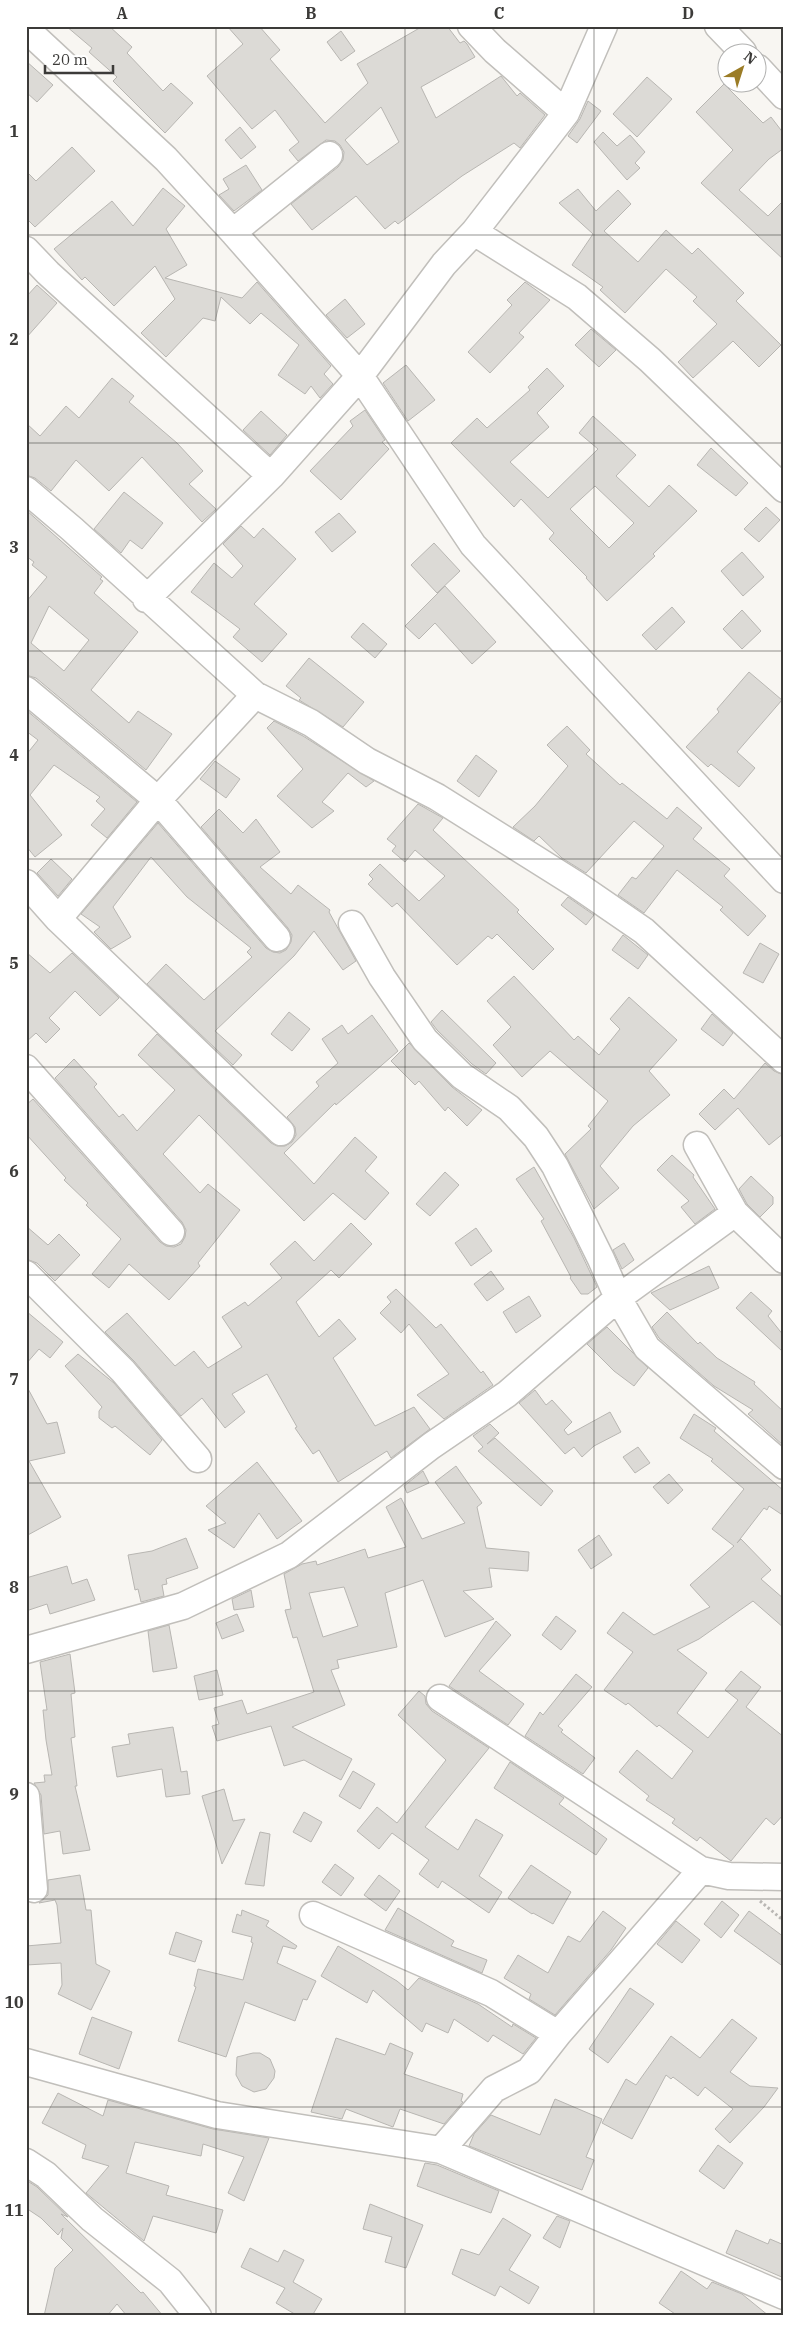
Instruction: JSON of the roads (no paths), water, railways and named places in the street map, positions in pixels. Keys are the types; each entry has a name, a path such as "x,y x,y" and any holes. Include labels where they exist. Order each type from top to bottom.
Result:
{"street":[{"path":"471,26 495,51 566,113"},
{"path":"146,598 271,476 360,376 444,264 474,232 566,113 604,26"},
{"path":"718,26 733,42"},
{"path":"26,29 166,160 233,232 360,376 473,545 784,880"},
{"path":"768,79 784,96"},
{"path":"233,232 329,155"},
{"path":"474,232 577,297 650,360 784,489"},
{"path":"26,250 48,273 271,476"},
{"path":"26,490 72,529 255,695 311,723 367,761 437,797 577,885 644,931 784,1060"},
{"path":"26,690 158,800 277,938"},
{"path":"58,919 158,800 255,695"},
{"path":"26,883 58,919 280,1132"},
{"path":"352,924 382,977 425,1040 462,1076 509,1108 536,1137 555,1166 618,1298 647,1348 784,1466"},
{"path":"26,1068 170,1232"},
{"path":"697,1145 736,1213 780,1252"},
{"path":"26,1650 182,1606 289,1555 430,1446 507,1394 618,1298 736,1213"},
{"path":"26,1274 123,1371 198,1459"},
{"path":"440,1698 701,1870 729,1876 784,1877"},
{"path":"26,1796 34,1889"},
{"path":"441,2150 494,2089 529,2071 558,2034 701,1870"},
{"path":"313,1915 491,1993 558,2034"},
{"path":"26,2062 218,2115 441,2150 784,2296"},
{"path":"26,2162 46,2175 92,2219 170,2281 198,2316"}]}
